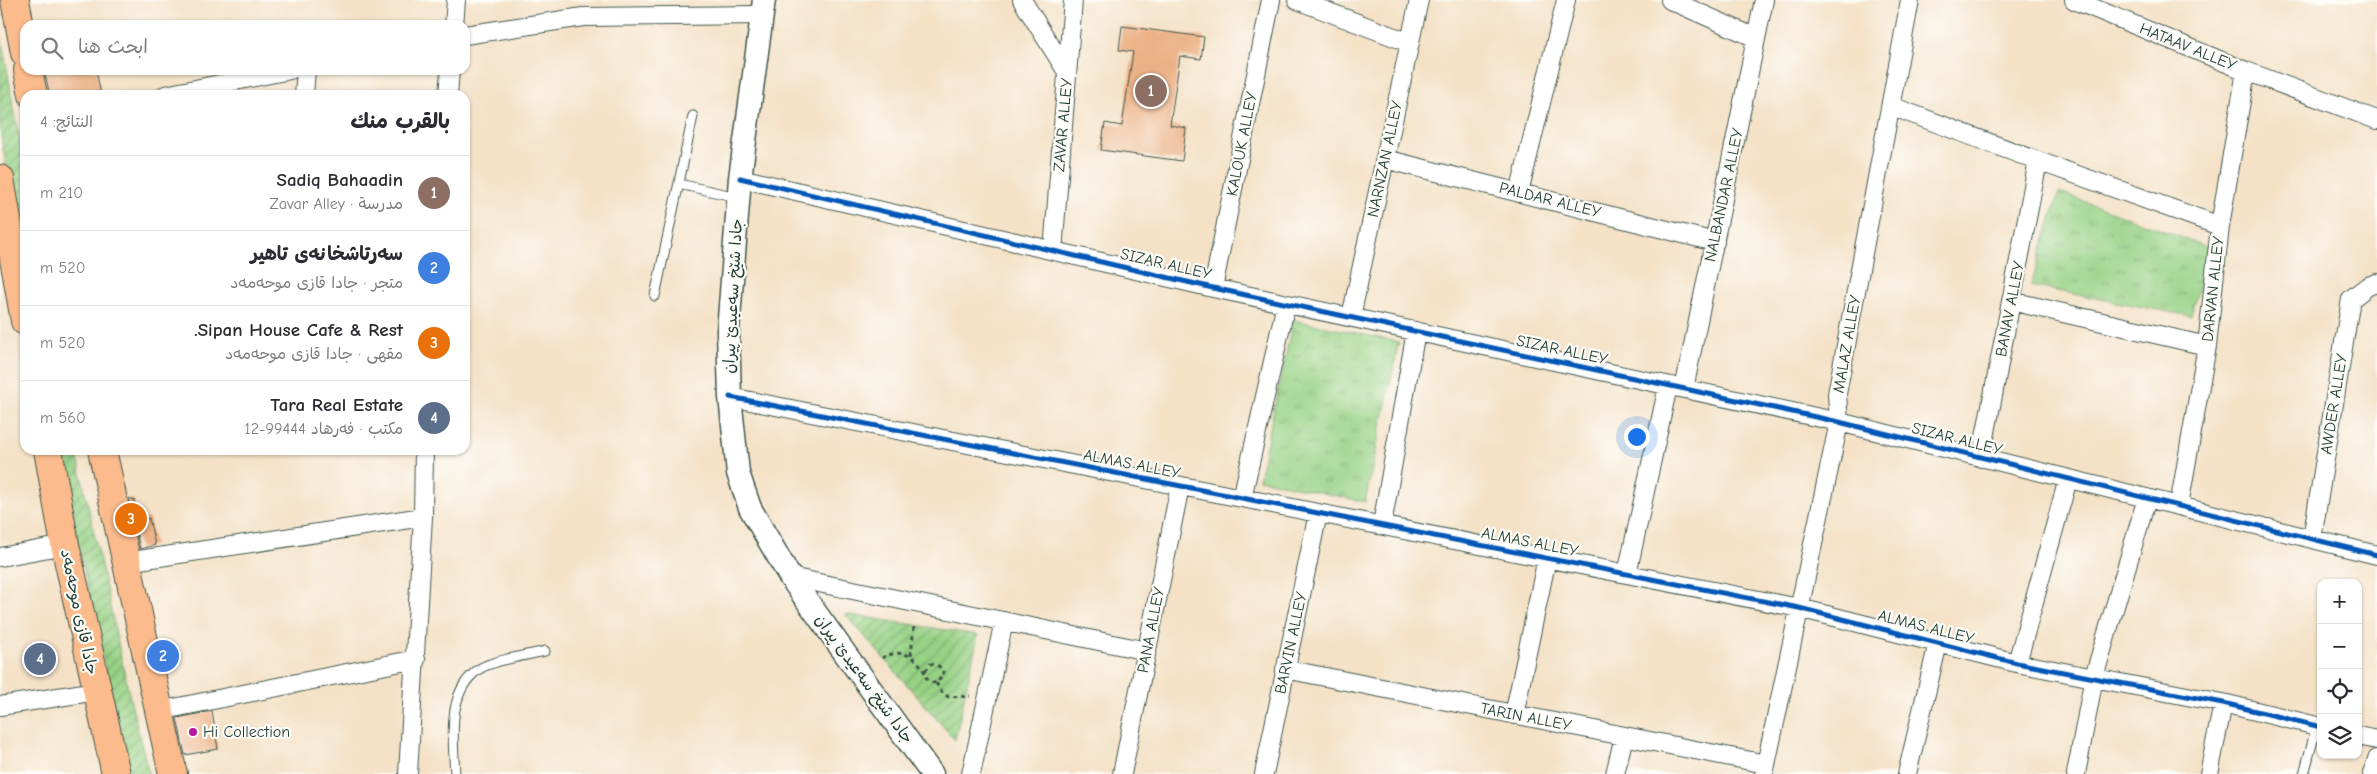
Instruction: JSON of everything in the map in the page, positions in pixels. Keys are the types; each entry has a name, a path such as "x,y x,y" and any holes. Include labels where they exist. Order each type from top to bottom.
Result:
{"main road":[{"path":"14,0 20,29"},
{"path":"29,75 32,90"},
{"path":"0,179 6,251 20,303"},
{"name":"جادا قازی موحەمەد","path":"49,455 64,545 116,774"},
{"path":"103,455 173,774"}],"street":[{"path":"454,20 456,0"},
{"path":"1022,0 1067,72"},
{"name":"ZAVAR ALLEY","path":"1053,251 1073,0"},
{"name":"KALOUK ALLEY","path":"1213,288 1271,0"},
{"path":"1297,0 1410,43"},
{"name":"NARNZAN ALLEY","path":"1350,317 1420,0"},
{"path":"1519,193 1566,0"},
{"path":"1670,0 1756,38"},
{"name":"NALBANDAR ALLEY","path":"1627,574 1715,242 1764,0"},
{"name":"MALAZ ALLEY","path":"1765,769 1839,422 1837,394 1910,0"},
{"name":"HATAAV ALLEY","path":"2074,0 2246,71 2377,120"},
{"path":"470,34 583,17 763,8"},
{"name":"جادا شێخ سەعیدێ پیران","path":"763,8 739,188 728,331 730,397 738,473 750,508 790,577 932,774"},
{"name":"DARVAN ALLEY","path":"2179,506 2208,346 2220,226 2246,71"},
{"path":"205,90 269,75"},
{"path":"304,90 306,75"},
{"path":"448,90 450,75"},
{"path":"1891,106 2220,226"},
{"name":"PALDAR ALLEY","path":"1385,159 1715,242"},
{"name":"BANAV ALLEY","path":"1981,458 2038,161"},
{"name":"SIZAR ALLEY","path":"739,188 1053,251 1286,304 1839,422 2377,555"},
{"name":"AWDER ALLEY","path":"2312,538 2351,299 2368,286 2377,283"},
{"path":"2011,301 2208,346"},
{"path":"1242,498 1286,304"},
{"path":"1382,525 1416,331"},
{"name":"ALMAS ALLEY","path":"730,397 1799,608 2017,663 2223,703 2317,726"},
{"path":"408,774 416,659 424,455"},
{"path":"2017,663 2068,479"},
{"name":"PANA ALLEY","path":"1122,774 1180,486"},
{"path":"2076,774 2094,677 2147,498"},
{"name":"BARVIN ALLEY","path":"1264,774 1318,513"},
{"path":"126,562 423,517"},
{"path":"0,557 64,545"},
{"path":"1514,714 1546,558"},
{"path":"790,577 1147,651"},
{"path":"971,774 1004,621"},
{"path":"1907,774 1938,643"},
{"path":"159,711 416,659"},
{"name":"TARIN ALLEY","path":"1286,669 1624,736 1765,769"},
{"path":"0,706 96,691"},
{"path":"2210,774 2223,703"},
{"path":"1615,774 1624,736"},
{"path":"2362,737 2377,740"},
{"path":"2372,774 2377,759"}],"lane":[{"path":"655,296 693,116"},
{"path":"679,184 739,188"},
{"path":"455,774 452,725 464,682 482,667 545,651"},
{"path":"2304,774 2317,732"}],"path":[{"path":"911,655 914,626"},
{"path":"882,658 902,653 911,655 924,672 927,680 936,683 943,694 949,697 988,698"},
{"path":"924,672 930,664 939,665 943,670 943,676 936,683"}],"green space":[{"path":"0,31 20,141 20,245 0,131"},
{"path":"2059,192 2210,248 2191,316 2031,286"},
{"path":"1293,320 1399,342 1365,502 1259,479"},
{"path":"59,455 77,455 130,698 149,774 128,774"},
{"path":"845,614 978,635 955,740"}],"building":[{"path":"1122,26 1204,37 1201,59 1180,56 1170,125 1186,128 1182,161 1101,150 1105,123 1122,126 1133,52 1119,50"},
{"path":"45,75 97,75 100,90 49,90"},
{"path":"129,498 134,500 138,523 149,518 155,545 140,549"},
{"path":"48,650 52,663 34,669 29,655"},
{"name":"Hi Collection","path":"212,711 218,749 185,755 177,718"}],"cycle path":[{"path":"740,178 1213,288 1839,422 2377,555"},
{"path":"730,397 1799,608 2017,663 2223,703 2317,726"}],"place":[{"name":"Sadiq Bahaadin","path":"1151,91"},
{"name":"Sipan House Cafe & Rest.","path":"131,519"},
{"name":"سەرتاشخانەی تاهیر","path":"163,656"},
{"name":"Tara Real Estate","path":"40,659"},
{"name":"Hi Collection","path":"193,732"}]}
